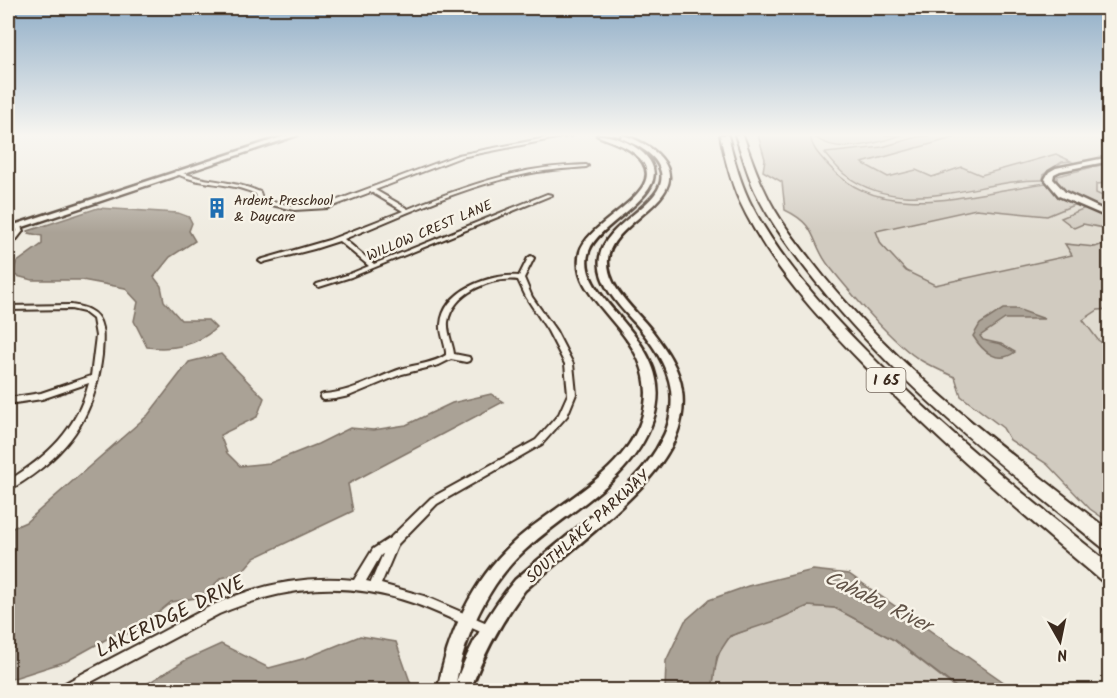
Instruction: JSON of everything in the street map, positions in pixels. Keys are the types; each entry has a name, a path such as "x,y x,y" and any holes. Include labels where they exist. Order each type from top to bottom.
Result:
{"highway":[{"name":"I 65","path":"733,168 756,222 788,270 831,321 931,423 1110,576"},
{"name":"I 65","path":"749,168 767,207 796,249 842,304 943,403 1110,542"}],"street":[{"path":"8,229 190,168"},
{"path":"8,229 191,168"},
{"path":"177,172 200,181 237,183 258,193 260,201 294,208 334,205 432,168"},
{"path":"262,261 340,239 500,176 535,169 559,168"},
{"name":"SOUTHLAKE PARKWAY","path":"446,690 456,648 491,579 508,558 541,528 613,472 634,447 648,416 652,385 644,357 633,336 592,290 583,262 587,242 596,230 642,196 649,187 651,173 648,168"},
{"name":"SOUTHLAKE PARKWAY","path":"462,690 479,648 505,603 520,585 645,477 668,445 676,415 675,384 667,361 651,336 615,292 605,274 604,252 610,237 659,196 666,177 663,168"},
{"path":"1065,168 1051,173 1048,179 1062,194 1110,216"},
{"path":"372,190 407,211"},
{"name":"WILLOW CREST LANE","path":"319,285 373,266 549,195"},
{"path":"9,245 20,234 18,226"},
{"path":"8,229 9,245"},
{"path":"340,239 373,266"},
{"path":"357,585 377,552 394,541 415,518 442,495 538,442 558,423 568,406 573,384 569,364 552,331 529,297 521,278 531,258"},
{"path":"450,356 444,323 456,301 473,288 492,280 521,278"},
{"path":"8,308 71,307 92,314 99,323 95,378 87,407 74,430 50,456 8,486"},
{"path":"324,397 346,394 400,372 442,362 450,356 465,359"},
{"path":"8,402 42,396 95,378"},
{"path":"374,587 394,541"},
{"name":"LAKERIDGE DRIVE","path":"64,690 215,610 245,597 295,584 333,582 374,587 416,598 490,630"}],"shaded area":[{"path":"764,168 831,168 851,185 876,196 903,200 962,197 1046,183 1076,204 1047,216 976,209 876,231 881,244 906,271 935,285 1072,255 1065,244 1095,247 1109,242 1109,309 1098,310 1083,320 1098,340 1109,348 1109,522 1090,509 1047,464 1010,440 1003,428 961,396 955,377 911,354 873,317 829,266 809,228 785,210 782,182 763,171"},
{"path":"811,168 1109,168 1109,427 956,330"},
{"path":"837,168 870,168 888,177 916,170 932,177 960,168 981,175 1008,168 1054,168 1044,174 1043,180 1018,181 942,194 916,196 892,195 867,188"},
{"path":"1091,168 1109,168 1109,183 1096,184 1096,193 1109,199 1109,214 1063,192 1057,186 1057,176"},
{"path":"1085,208 1109,219 1109,229 1083,224 1074,228 1061,218"},
{"path":"808,606 835,608 894,640 958,690 712,690 718,656 729,638"}],"water":[{"path":"98,208 178,213 189,217 192,223 189,231 195,241 170,257 154,277 161,286 164,301 181,320 208,320 216,328 192,343 166,348 147,347 134,321 138,302 125,288 82,280 32,280 13,275 16,263 42,244 42,236 28,231"},
{"path":"1003,309 1017,309 1045,319 1005,319 980,336 983,340 1001,344 1015,352 1009,356 997,357 986,352 973,336 980,324"},
{"path":"221,354 264,398 257,417 220,435 227,453 240,466 270,463 318,444 350,428 373,430 406,425 452,403 491,394 503,402 348,484 353,511 254,558 240,574 221,578 202,597 171,602 134,633 114,635 67,661 8,680 8,530 26,522 148,415 189,362"},
{"name":"Cahaba River","path":"813,570 849,574 1015,690 960,690 894,640 835,608 808,606 772,622 730,636 717,656 712,690 665,690 666,661 685,621 709,600 748,586"},
{"path":"360,636 396,642 413,690 137,690 186,660 221,644 269,668 306,658"}],"place":[{"name":"Ardent Preschool & Daycare","path":"217,208"}]}
